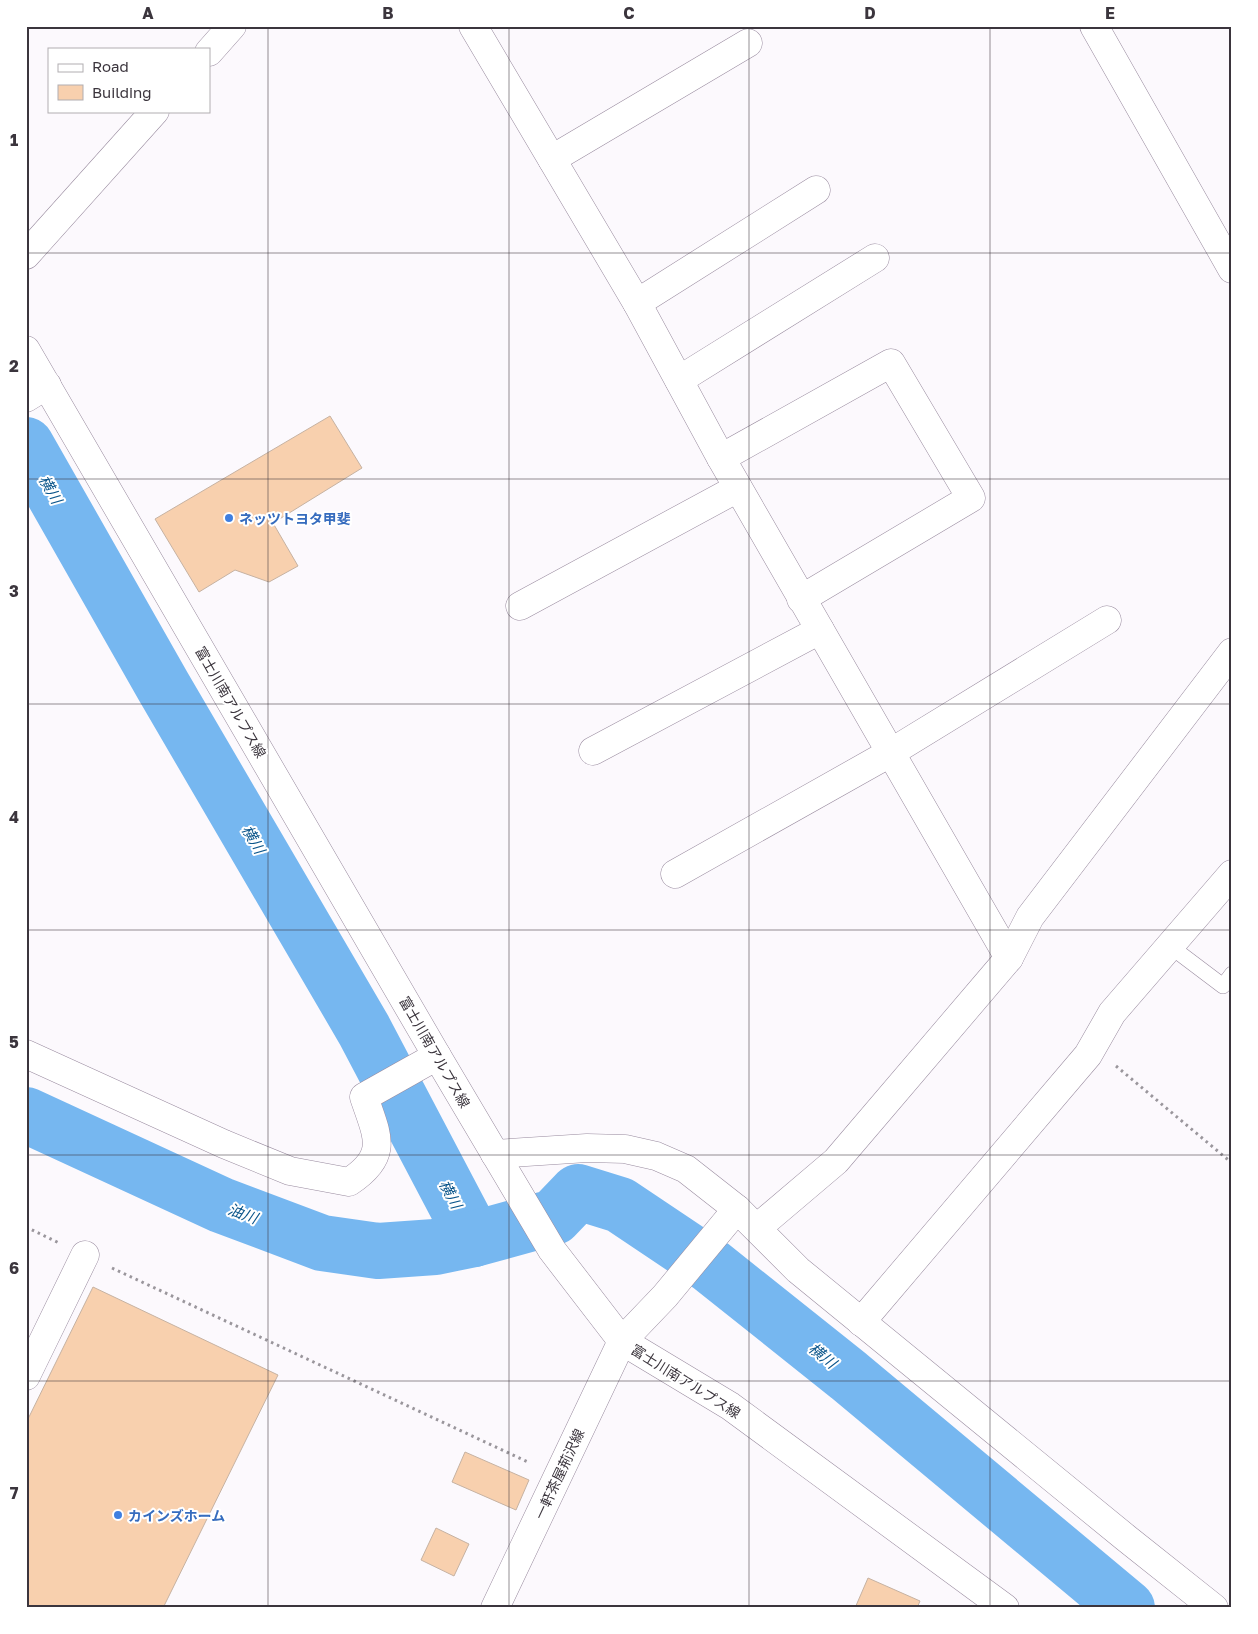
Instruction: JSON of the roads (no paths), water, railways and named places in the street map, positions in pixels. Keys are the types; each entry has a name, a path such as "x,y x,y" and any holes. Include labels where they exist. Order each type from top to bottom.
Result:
{"street":[{"path":"210,51 232,26"},
{"path":"473,26 637,303 680,380 720,458 1009,958"},
{"path":"1094,26 1232,269"},
{"path":"552,159 748,43"},
{"path":"26,254 154,112"},
{"path":"637,303 816,190"},
{"path":"680,380 875,258"},
{"name":"富士川南アルプス線","path":"26,350 33,394 437,1056 552,1250 622,1341 730,1406 1005,1608"},
{"path":"720,458 891,364 971,498 801,599"},
{"path":"520,606 738,488"},
{"path":"674,874 890,753 1107,620"},
{"path":"593,751 820,630"},
{"path":"757,1228 836,1161 1009,958 1030,917 1232,652"},
{"path":"861,1322 1088,1055 1112,1014 1232,874"},
{"path":"26,1054 224,1144 290,1171 349,1182 372,1163 378,1140 364,1096 437,1056"},
{"path":"495,1154 587,1148 625,1150 656,1156 686,1169 732,1216 757,1228 798,1270 1214,1608"},
{"name":"一軒茶屋荊沢線","path":"495,1608 622,1341 665,1296 732,1216"},
{"path":"26,1376 85,1255"}],"lane":[{"path":"1170,946 1223,986 1232,974"}],"waterway":[{"name":"横川","path":"26,445 163,686 364,1030 474,1239"},
{"name":"横川","path":"26,1115 221,1205 322,1243 378,1251 435,1247 474,1239 554,1217 578,1192 620,1205 711,1266 849,1376 1127,1608"}],"place":[{"name":"ネッツトヨタ甲斐","path":"229,518"},
{"name":"カインズホーム","path":"118,1515"}],"water label":[{"name":"油川","path":"243,1213"}]}
